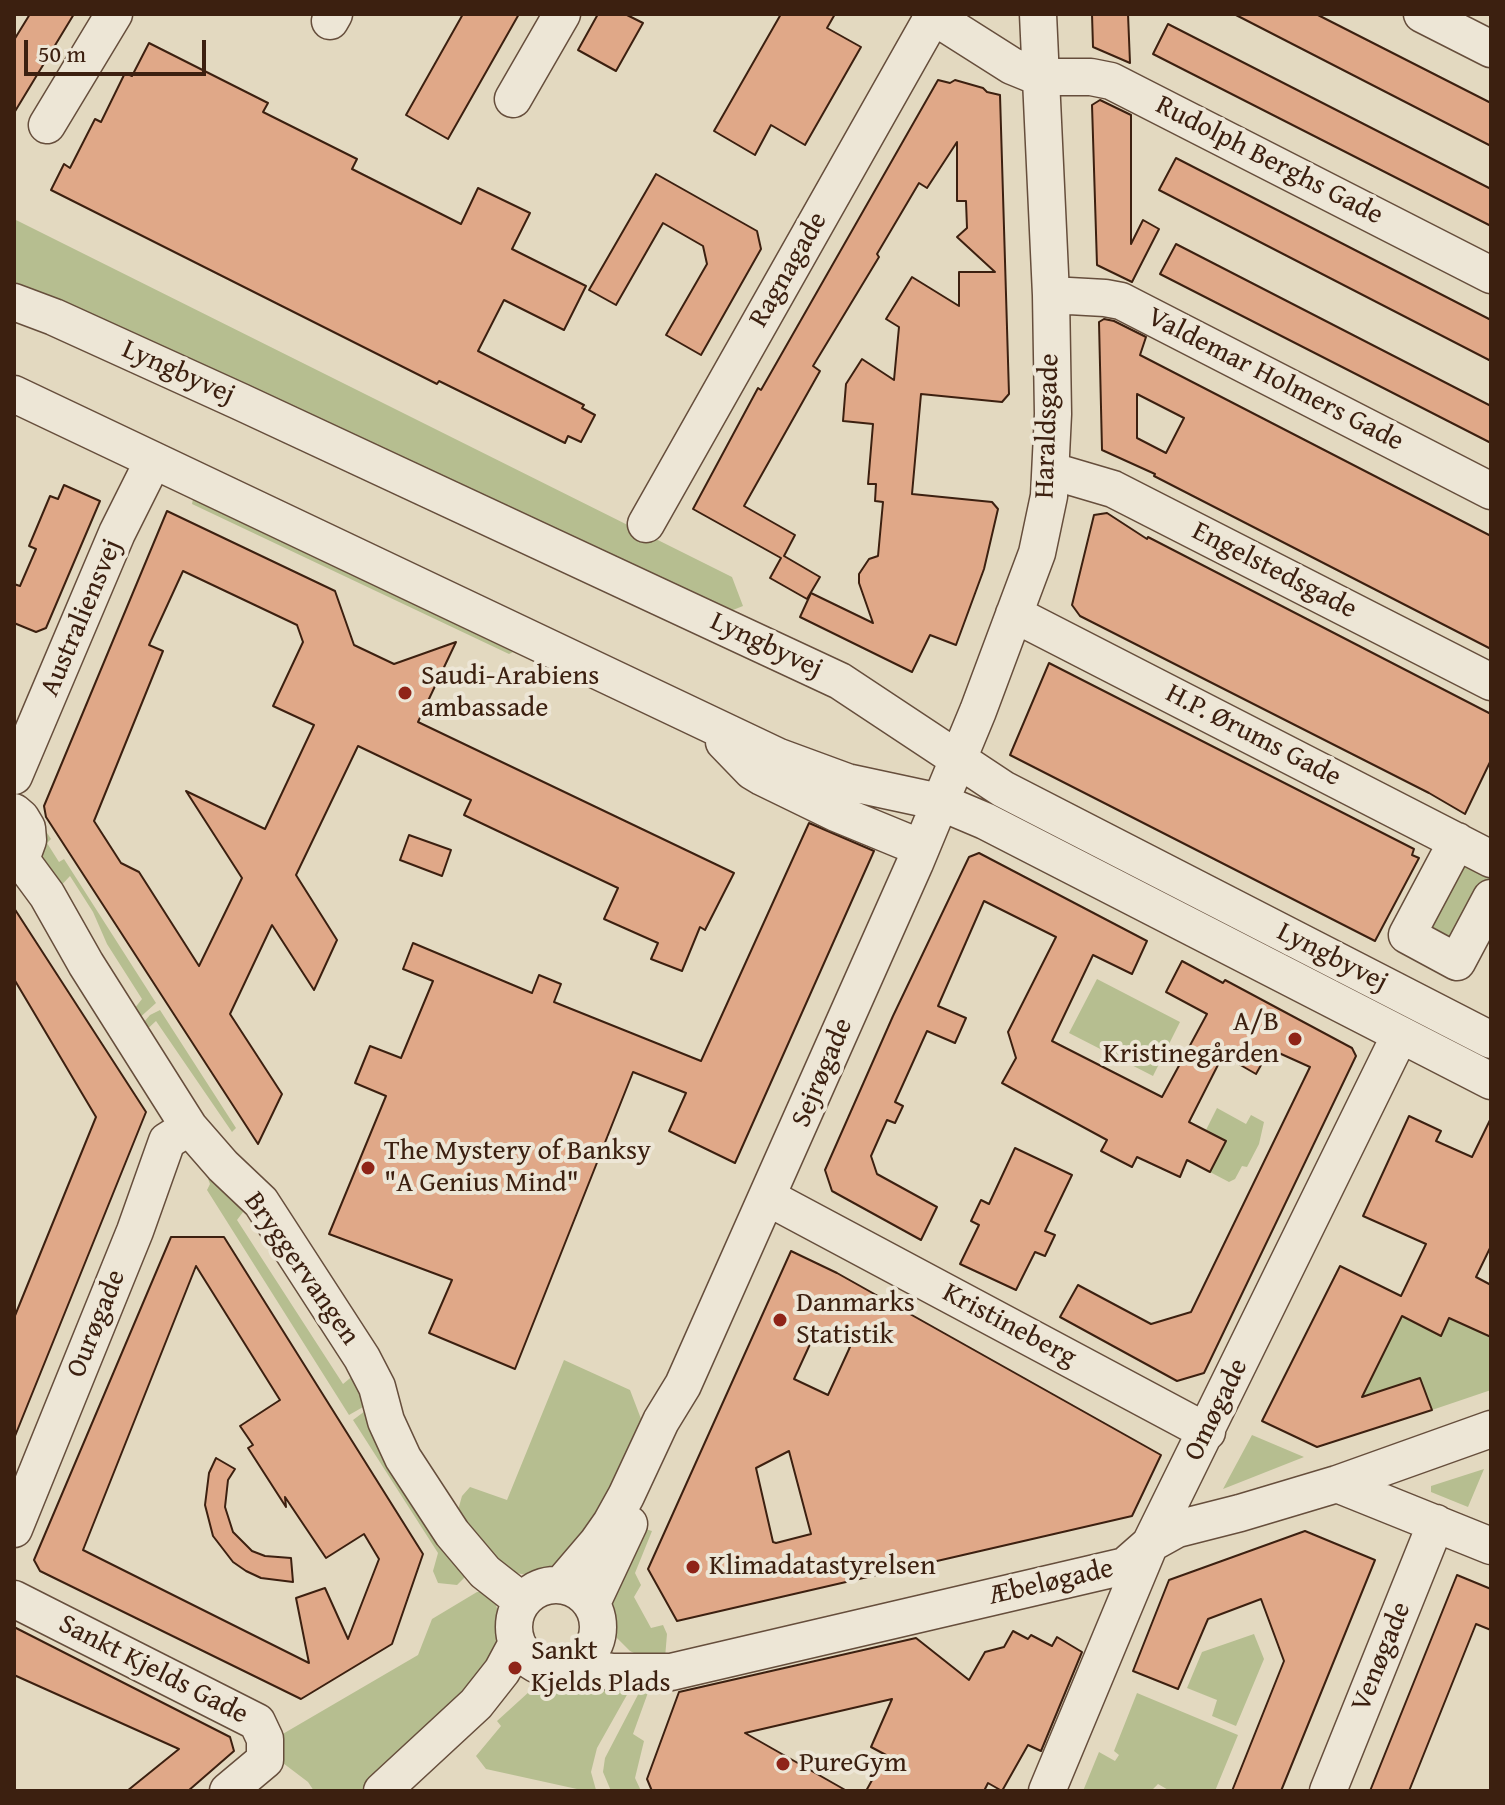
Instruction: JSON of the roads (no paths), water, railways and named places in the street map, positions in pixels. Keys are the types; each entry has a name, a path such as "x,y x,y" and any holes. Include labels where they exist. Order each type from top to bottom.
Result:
{"street":[{"path":"47,125 114,14"},
{"path":"513,99 562,14"},
{"name":"Haraldsgade","path":"958,759 1037,553 1052,471 1051,295 1038,14"},
{"path":"1422,14 1491,49"},
{"path":"932,15 1012,66 1039,77"},
{"name":"Ragnagade","path":"646,524 932,15"},
{"name":"Rudolph Berghs Gade","path":"1039,77 1091,77 1111,81 1491,275"},
{"name":"Valdemar Holmers Gade","path":"1051,295 1121,301 1491,491"},
{"name":"Lyngbyvej","path":"14,302 241,402 840,681 1003,789 1491,1040"},
{"name":"Lyngbyvej","path":"14,394 147,474 706,723 820,773 847,782 940,802 985,821 1491,1081"},
{"name":"Engelstedsgade","path":"1052,471 1113,489 1491,682"},
{"name":"Australiensvej","path":"14,776 117,533 147,474"},
{"name":"H.P. Ørums Gade","path":"1014,614 1480,847"},
{"path":"706,723 752,771 762,777 836,813 921,848"},
{"name":"Sejrøgade","path":"584,1606 611,1523 661,1421 683,1385 769,1198 958,759"},
{"path":"14,812 27,828 28,840 16,859"},
{"path":"1480,847 1407,935 1457,962 1491,898"},
{"name":"Bryggervangen","path":"16,859 47,895 86,964 189,1127 223,1166 261,1202 354,1345 377,1387 386,1421 403,1458 452,1533 485,1572 522,1601"},
{"name":"Omøgade","path":"1047,1791 1137,1555 1207,1432 1400,1035"},
{"name":"Ourøgade","path":"14,1529 135,1231 167,1141 189,1127"},
{"name":"Kristineberg","path":"769,1198 1207,1432"},
{"name":"Æbeløgade","path":"560,1667 613,1672 671,1672 1137,1555 1177,1529 1337,1484 1491,1429"},
{"path":"1337,1484 1491,1546"},
{"name":"Venøgade","path":"1328,1791 1436,1523"},
{"path":"560,1667 529,1659 517,1643 514,1621 522,1601 540,1587 584,1606 638,1672"},
{"name":"Sankt Kjelds Gade","path":"14,1599 257,1722 265,1739 265,1760 228,1791"},
{"path":"409,1791 498,1708 560,1667 591,1651 584,1606"},
{"path":"382,1791 476,1704 502,1671 517,1643"}],"place":[{"name":"Saudi-Arabiens ambassade","path":"405,693"},
{"name":"A/B Kristinegården","path":"1295,1039"},
{"name":"The Mystery of Banksy \"A Genius Mind\"","path":"368,1168"},
{"name":"Danmarks Statistik","path":"780,1320"},
{"name":"Klimadatastyrelsen","path":"693,1567"},
{"name":"Sankt Kjelds Plads","path":"515,1668"},
{"name":"PureGym","path":"783,1764"}]}
